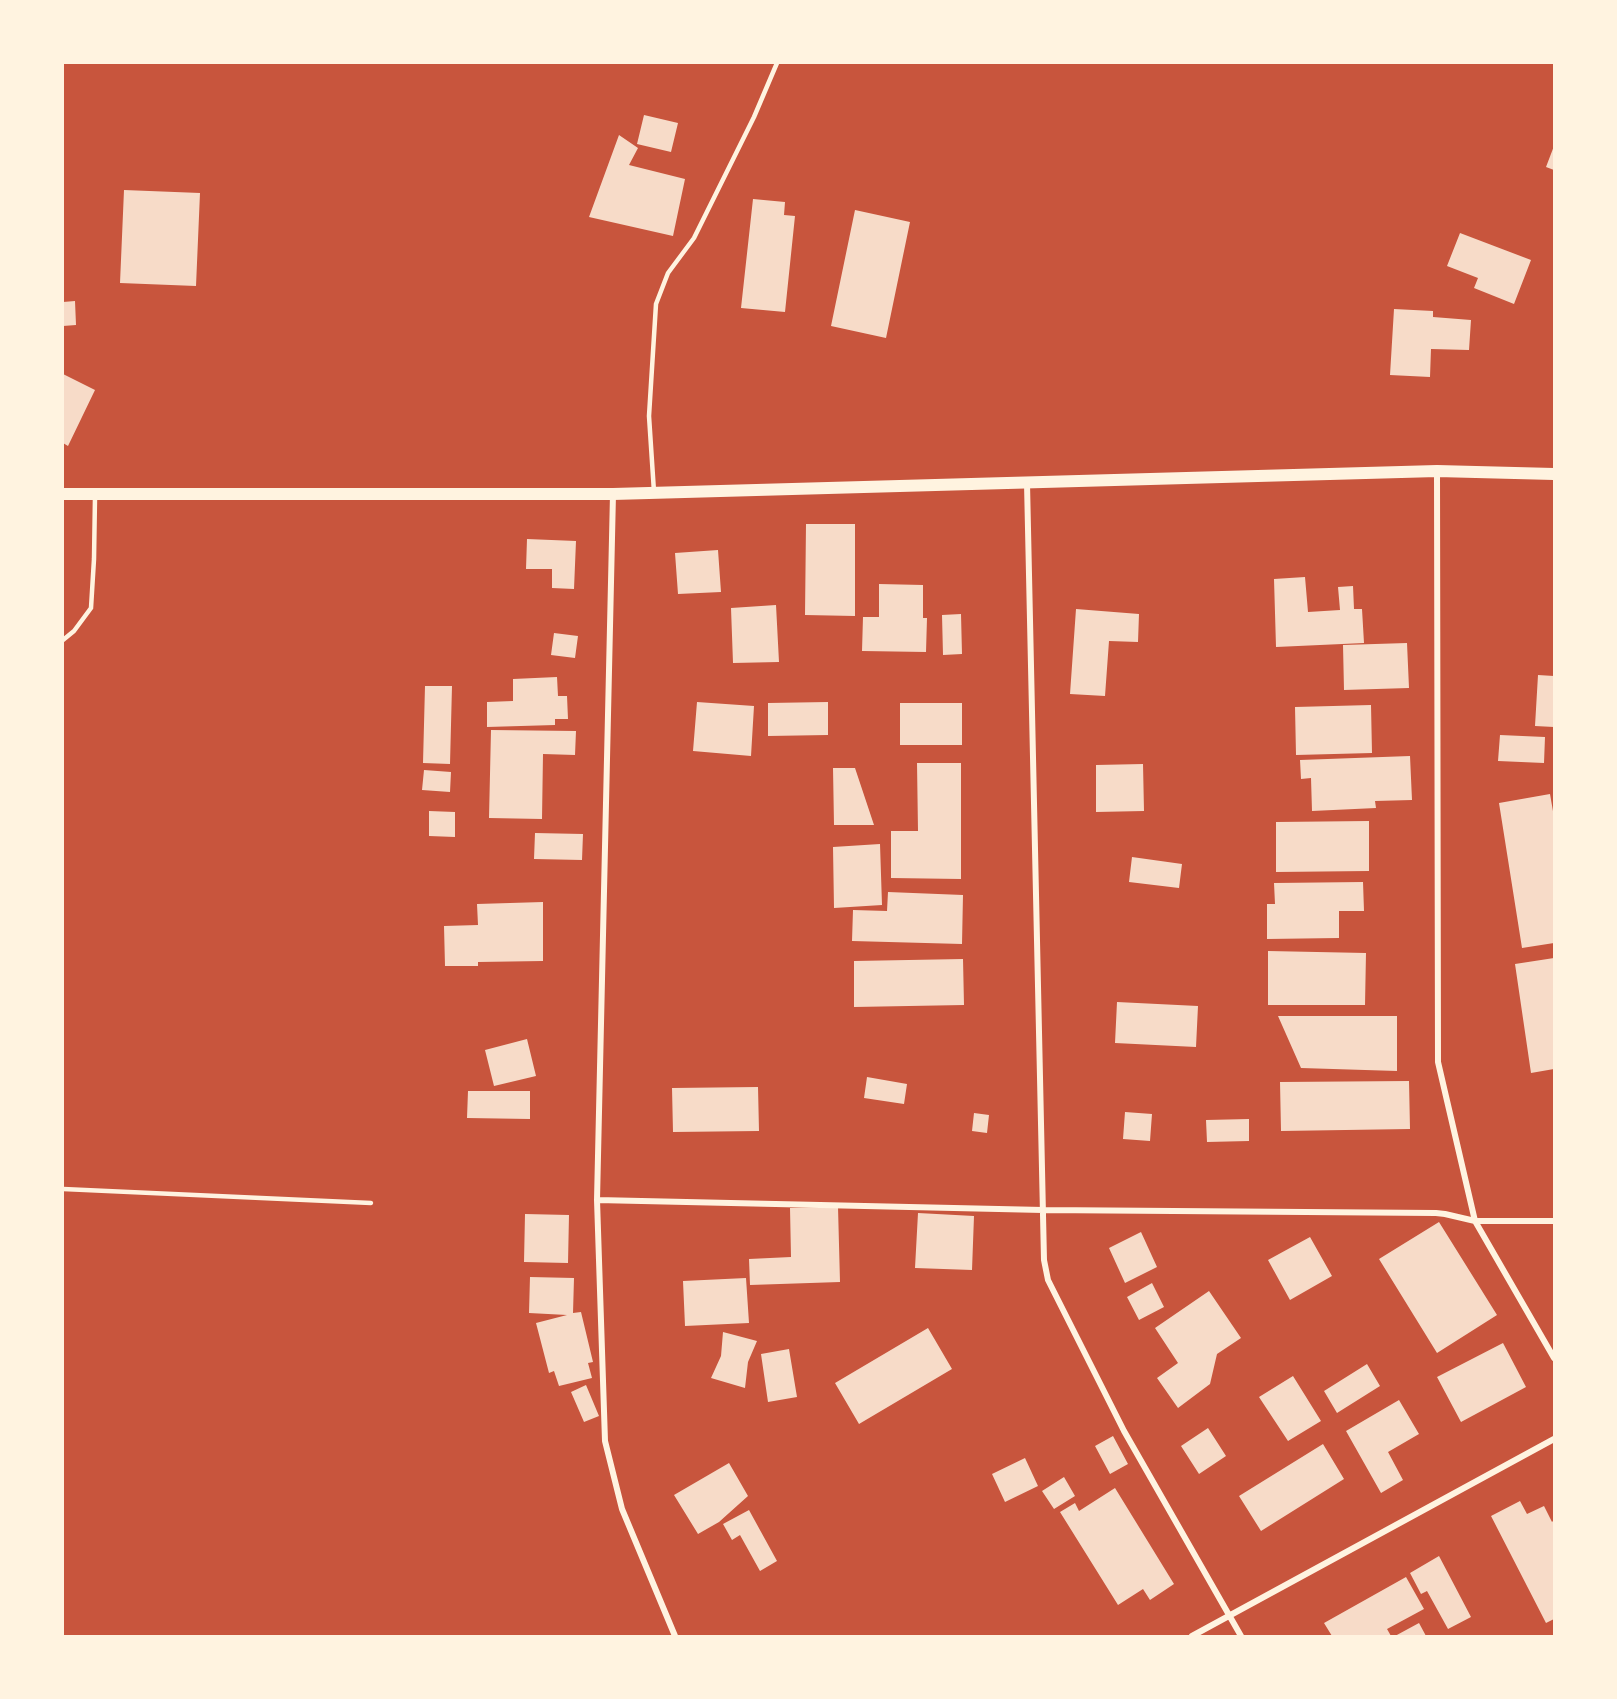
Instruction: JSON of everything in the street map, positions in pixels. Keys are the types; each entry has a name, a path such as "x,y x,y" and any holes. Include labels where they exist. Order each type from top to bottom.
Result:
{"main road":[{"path":"63,494 613,494 1437,471 1554,474"}],"street":[{"path":"1437,471 1438,1062 1475,1221 1554,1358"},
{"path":"1028,482 1044,1260 1048,1280 1124,1431 1241,1636"},
{"path":"613,494 597,1200 605,1441 622,1509 675,1636"},
{"path":"597,1200 1043,1210 1436,1213 1475,1221 1554,1221"},
{"path":"1192,1636 1554,1439"}],"lane":[{"path":"654,492 649,416 656,304 668,273 694,237 744,137 777,63"},
{"path":"63,640 74,631 91,608 95,494"},
{"path":"63,1189 371,1203"}],"building":[{"path":"644,115 678,123 671,152 637,144"},
{"path":"619,135 638,148 629,165 685,179 673,236 589,217"},
{"path":"1554,146 1554,170 1546,167"},
{"path":"124,190 200,193 196,286 120,283"},
{"path":"753,199 785,202 784,215 795,216 785,312 741,308"},
{"path":"855,210 910,222 886,338 831,326"},
{"path":"1460,233 1531,260 1514,304 1474,288 1478,278 1447,266"},
{"path":"75,301 76,325 63,326 63,302"},
{"path":"1394,309 1433,311 1433,317 1471,320 1469,350 1431,349 1430,377 1390,375"},
{"path":"63,374 95,390 68,446 63,443"},
{"path":"806,524 855,524 855,616 805,615"},
{"path":"527,539 576,541 574,589 552,588 552,569 526,569"},
{"path":"718,550 721,592 678,594 675,553"},
{"path":"1305,577 1308,612 1340,610 1338,587 1353,586 1354,609 1362,609 1364,643 1276,647 1274,579"},
{"path":"879,584 923,585 923,618 927,618 926,652 862,651 863,617 879,617"},
{"path":"776,605 779,662 733,663 731,608"},
{"path":"1076,609 1139,614 1138,642 1109,641 1105,696 1070,694"},
{"path":"961,614 962,654 943,655 942,615"},
{"path":"554,633 578,636 575,658 551,655"},
{"path":"1407,643 1409,688 1344,690 1343,645"},
{"path":"1538,675 1554,676 1554,727 1535,726"},
{"path":"557,677 558,696 567,696 568,719 555,719 555,725 487,727 487,702 513,701 513,679"},
{"path":"425,686 452,686 450,764 423,763"},
{"path":"697,702 754,706 751,756 693,751"},
{"path":"828,702 828,735 768,736 768,703"},
{"path":"900,703 962,703 962,745 900,745"},
{"path":"1371,705 1372,753 1296,755 1295,707"},
{"path":"491,730 576,731 575,755 543,754 542,819 489,818"},
{"path":"1500,735 1545,737 1544,763 1498,761"},
{"path":"1410,756 1412,800 1375,801 1376,808 1312,811 1311,778 1301,779 1300,760"},
{"path":"917,763 961,763 961,879 891,878 891,831 918,831"},
{"path":"1143,764 1144,811 1096,812 1096,765"},
{"path":"833,768 855,768 874,825 834,825"},
{"path":"424,770 451,772 450,792 422,790"},
{"path":"1550,794 1554,817 1554,943 1522,948 1499,803"},
{"path":"429,811 455,812 455,837 429,836"},
{"path":"1369,821 1369,871 1276,872 1276,822"},
{"path":"535,833 583,834 582,860 534,859"},
{"path":"880,844 882,905 834,908 833,847"},
{"path":"1132,857 1182,864 1179,888 1129,882"},
{"path":"1363,882 1364,911 1339,911 1339,938 1267,939 1267,904 1275,904 1274,883"},
{"path":"888,892 963,895 962,944 852,941 853,910 887,911"},
{"path":"543,902 543,961 478,962 478,966 445,966 444,926 478,925 477,904"},
{"path":"1268,951 1366,953 1365,1005 1268,1005"},
{"path":"1554,958 1554,1069 1531,1073 1515,964"},
{"path":"963,959 964,1005 854,1007 854,961"},
{"path":"1117,1002 1198,1006 1196,1047 1115,1043"},
{"path":"1278,1016 1397,1016 1397,1071 1301,1068"},
{"path":"527,1039 536,1076 494,1086 485,1050"},
{"path":"867,1077 907,1084 904,1104 864,1098"},
{"path":"1409,1081 1410,1129 1281,1131 1280,1082"},
{"path":"758,1087 759,1131 673,1132 672,1088"},
{"path":"468,1091 530,1091 530,1119 467,1118"},
{"path":"1125,1112 1152,1114 1150,1141 1123,1139"},
{"path":"974,1113 989,1115 987,1133 972,1131"},
{"path":"1249,1119 1249,1141 1207,1142 1206,1120"},
{"path":"838,1207 840,1282 750,1285 749,1259 791,1257 790,1208"},
{"path":"918,1213 974,1216 972,1270 915,1268"},
{"path":"525,1214 569,1215 568,1263 524,1262"},
{"path":"1439,1222 1497,1315 1437,1353 1379,1259"},
{"path":"1141,1232 1157,1267 1125,1283 1109,1248"},
{"path":"1310,1237 1332,1276 1290,1300 1268,1260"},
{"path":"530,1277 574,1278 573,1313 581,1312 593,1362 588,1363 592,1378 559,1386 554,1371 549,1373 536,1323 567,1315 529,1313"},
{"path":"746,1278 749,1323 685,1326 683,1281"},
{"path":"1152,1283 1164,1307 1139,1320 1127,1297"},
{"path":"1209,1291 1241,1338 1217,1354 1210,1384 1178,1408 1157,1378 1178,1363 1155,1328"},
{"path":"928,1328 952,1369 859,1424 835,1383"},
{"path":"723,1332 757,1341 748,1362 745,1388 711,1378 721,1356"},
{"path":"1503,1343 1526,1387 1461,1422 1437,1377"},
{"path":"789,1349 797,1397 768,1402 761,1354"},
{"path":"1367,1364 1380,1386 1337,1413 1324,1391"},
{"path":"1293,1376 1321,1421 1288,1441 1259,1397"},
{"path":"586,1385 599,1416 584,1422 571,1392"},
{"path":"1399,1400 1419,1434 1388,1452 1403,1480 1381,1493 1346,1431"},
{"path":"1208,1428 1226,1456 1199,1474 1181,1446"},
{"path":"1113,1436 1128,1464 1110,1474 1095,1446"},
{"path":"1323,1444 1344,1479 1261,1531 1239,1496"},
{"path":"1025,1458 1038,1486 1005,1502 992,1474"},
{"path":"729,1463 748,1496 719,1522 698,1534 674,1495"},
{"path":"1064,1477 1075,1496 1054,1509 1042,1491"},
{"path":"1115,1488 1174,1584 1150,1600 1143,1589 1118,1605 1060,1512 1075,1503 1079,1511"},
{"path":"1520,1501 1527,1514 1544,1506 1552,1522 1554,1520 1554,1619 1546,1623 1491,1516"},
{"path":"749,1510 777,1561 760,1571 740,1535 732,1540 723,1524"},
{"path":"1439,1556 1471,1617 1448,1629 1427,1591 1421,1594 1410,1573"},
{"path":"1406,1577 1424,1609 1387,1629 1391,1636 1332,1636 1324,1623"},
{"path":"1419,1623 1426,1636 1395,1636"}]}
